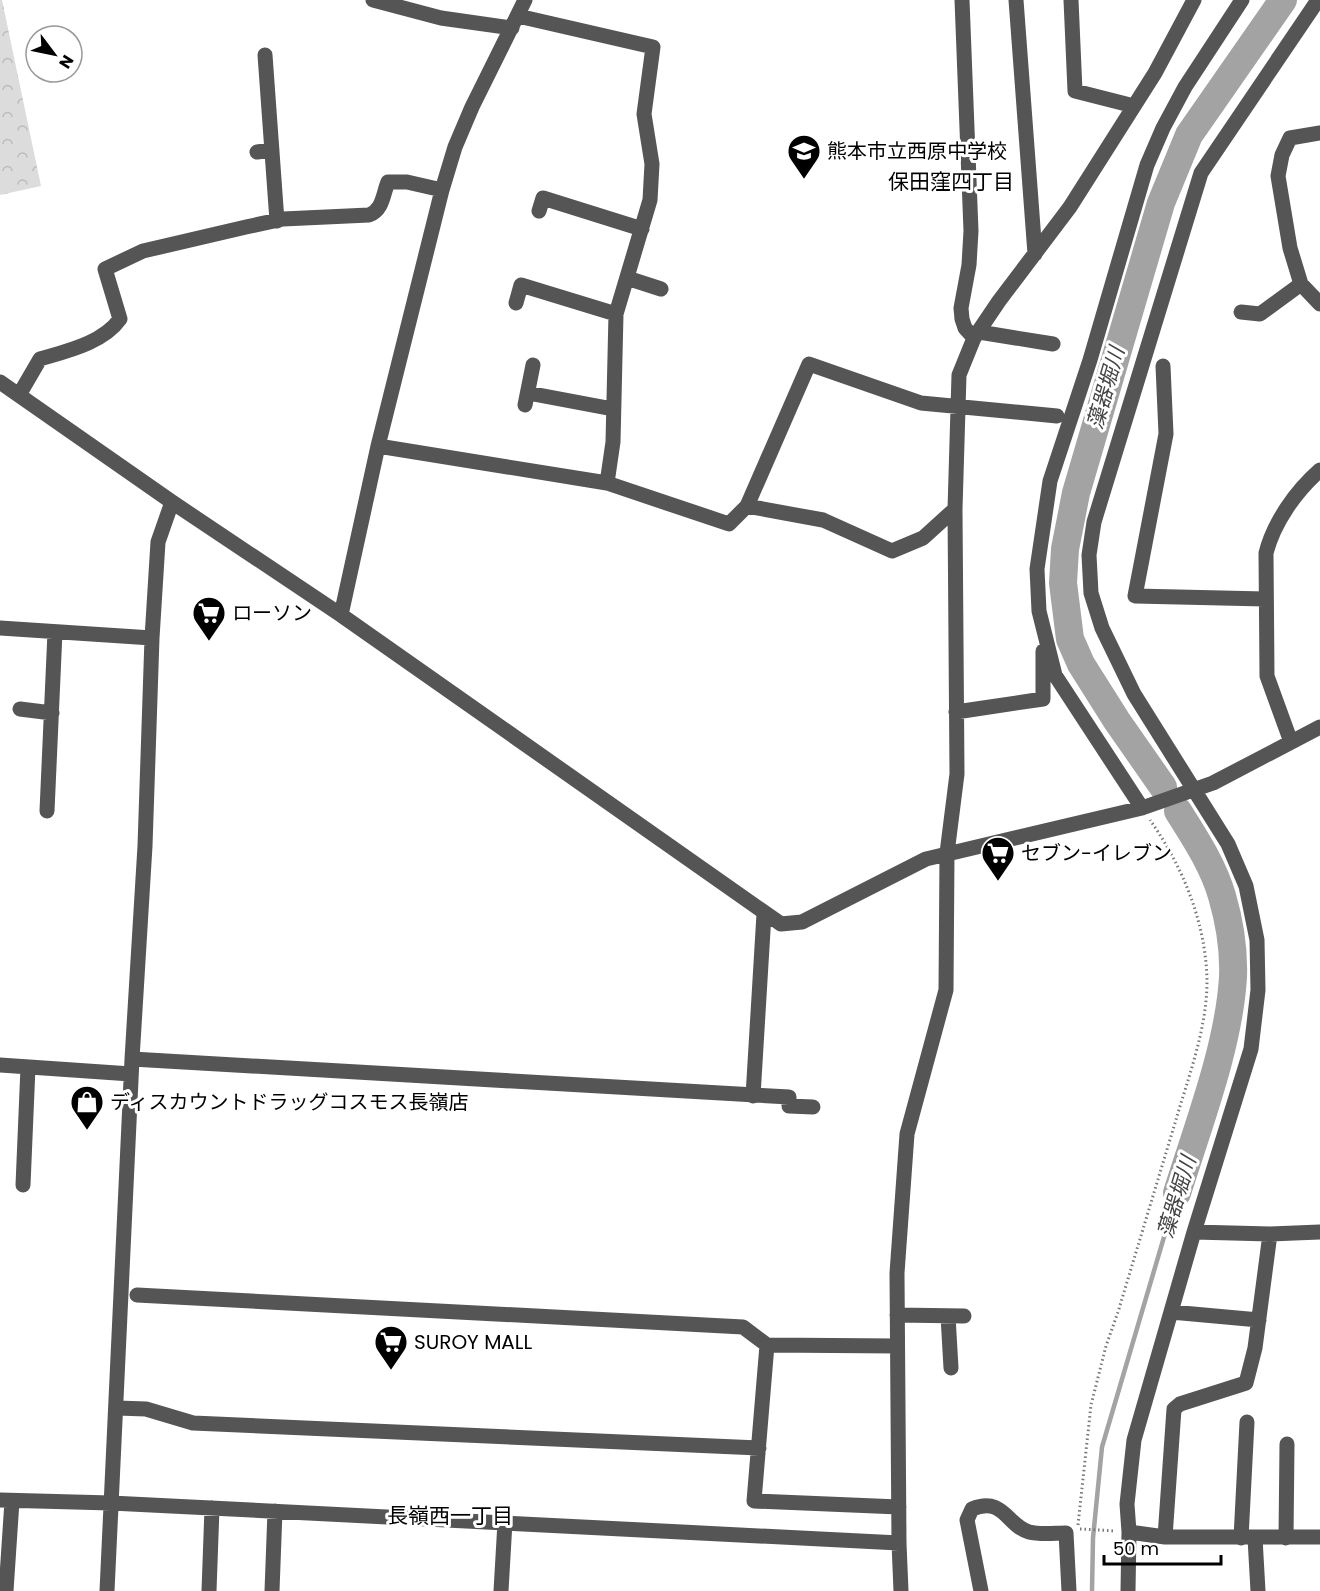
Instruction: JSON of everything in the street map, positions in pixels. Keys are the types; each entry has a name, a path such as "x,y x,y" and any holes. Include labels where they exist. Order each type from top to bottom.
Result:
{"street":[{"path":"373,0 441,18 515,22 653,47 644,114 652,164 650,200 616,314 613,442 607,483"},
{"path":"341,615 378,446 442,190 455,147 472,107 525,0"},
{"path":"962,0 970,231 969,265 961,308 962,319 965,327 977,335 1053,344"},
{"path":"1016,0 1035,254"},
{"path":"1071,0 1075,91 1134,106"},
{"path":"901,1591 897,1273 907,1134 946,990 947,853 957,774 955,509 959,375 977,335 999,301 1070,207 1155,72 1194,0"},
{"path":"1142,808 1055,675 1039,611 1037,569 1050,481 1090,360 1147,165 1163,128 1185,87 1242,0"},
{"path":"1128,1591 1124,1532 1134,1440 1194,1232 1251,1049 1258,990 1257,940 1246,886 1228,844 1134,694 1102,628 1091,593 1089,555 1094,522 1201,173 1318,0"},
{"path":"266,55 264,151 277,221"},
{"path":"1320,133 1290,138 1282,155 1278,176 1290,248 1301,284 1320,304"},
{"path":"19,395 40,359 98,338 120,319 105,269 144,251 277,221 376,213 388,182 407,182 442,190"},
{"path":"543,198 642,229"},
{"path":"627,278 661,289"},
{"path":"1241,312 1260,314 1301,284"},
{"path":"516,303 521,285 616,314"},
{"path":"378,446 607,483 729,524 747,506 809,364 921,403 1057,416"},
{"path":"533,365 526,399 613,409"},
{"path":"1163,366 1166,434 1135,596 1265,598"},
{"path":"0,382 172,502 341,615 781,924 802,922 926,859 1142,808 1196,790 1320,727"},
{"path":"1291,742 1267,676 1266,553 1271,534 1295,497 1320,470"},
{"path":"107,1591 131,1067 145,846 152,638 158,542 172,502"},
{"path":"747,506 823,520 892,551 923,538 955,509"},
{"path":"956,712 1043,699 1043,627"},
{"path":"0,628 152,638"},
{"path":"47,811 55,632"},
{"path":"20,709 52,713"},
{"path":"753,1096 764,914"},
{"path":"0,1065 131,1067 789,1097 789,1106 813,1107"},
{"path":"23,1185 28,1067"},
{"path":"1194,1232 1270,1234 1320,1232"},
{"path":"1165,1537 1174,1409 1180,1404 1246,1383 1255,1348 1270,1234"},
{"path":"137,1296 743,1327 767,1345 897,1346"},
{"path":"1171,1312 1259,1320"},
{"path":"897,1315 964,1317"},
{"path":"948,1316 951,1368"},
{"path":"767,1345 754,1501 899,1507"},
{"path":"117,1408 146,1409 193,1423 759,1448"},
{"path":"1247,1422 1248,1538 1258,1591"},
{"path":"1286,1538 1287,1444"},
{"path":"6,1591 6,1501 111,1503 899,1543"},
{"path":"981,1591 968,1520 972,1509 979,1506 1000,1509 1028,1532 1066,1533 1069,1591"},
{"path":"209,1591 212,1508"},
{"path":"272,1591 275,1511"},
{"path":"501,1591 505,1522"},
{"path":"1124,1532 1165,1537 1320,1537"}],"path":[{"path":"1124,1532 1078,1529 1091,1404 1106,1346 1190,1074 1203,1022 1207,982 1196,911 1183,876 1162,837 1142,808"}],"green space":[{"path":"0,0 2,0 41,186 0,195"}],"waterway":[{"name":"藻器堀川","path":"1163,787 1081,664 1070,639 1063,583 1065,549 1076,493 1161,203 1189,135 1283,0"},
{"name":"藻器堀川","path":"1177,1193 1219,1058 1226,1030 1233,977 1232,946 1225,905 1214,873 1178,811"},
{"name":"藻器堀川","path":"1092,1591 1093,1538 1102,1447 1177,1193"}],"place":[{"name":"熊本市立西原中学校","path":"804,180"},
{"name":"ローソン","path":"209,642"},
{"name":"セブン-イレブン","path":"998,882"},
{"name":"ディスカウントドラッグコスモス長嶺店","path":"87,1131"},
{"name":"SUROY MALL","path":"391,1371"}],"district":[{"name":"保田窪四丁目","path":"951,182"},
{"name":"長嶺西一丁目","path":"450,1516"}]}
